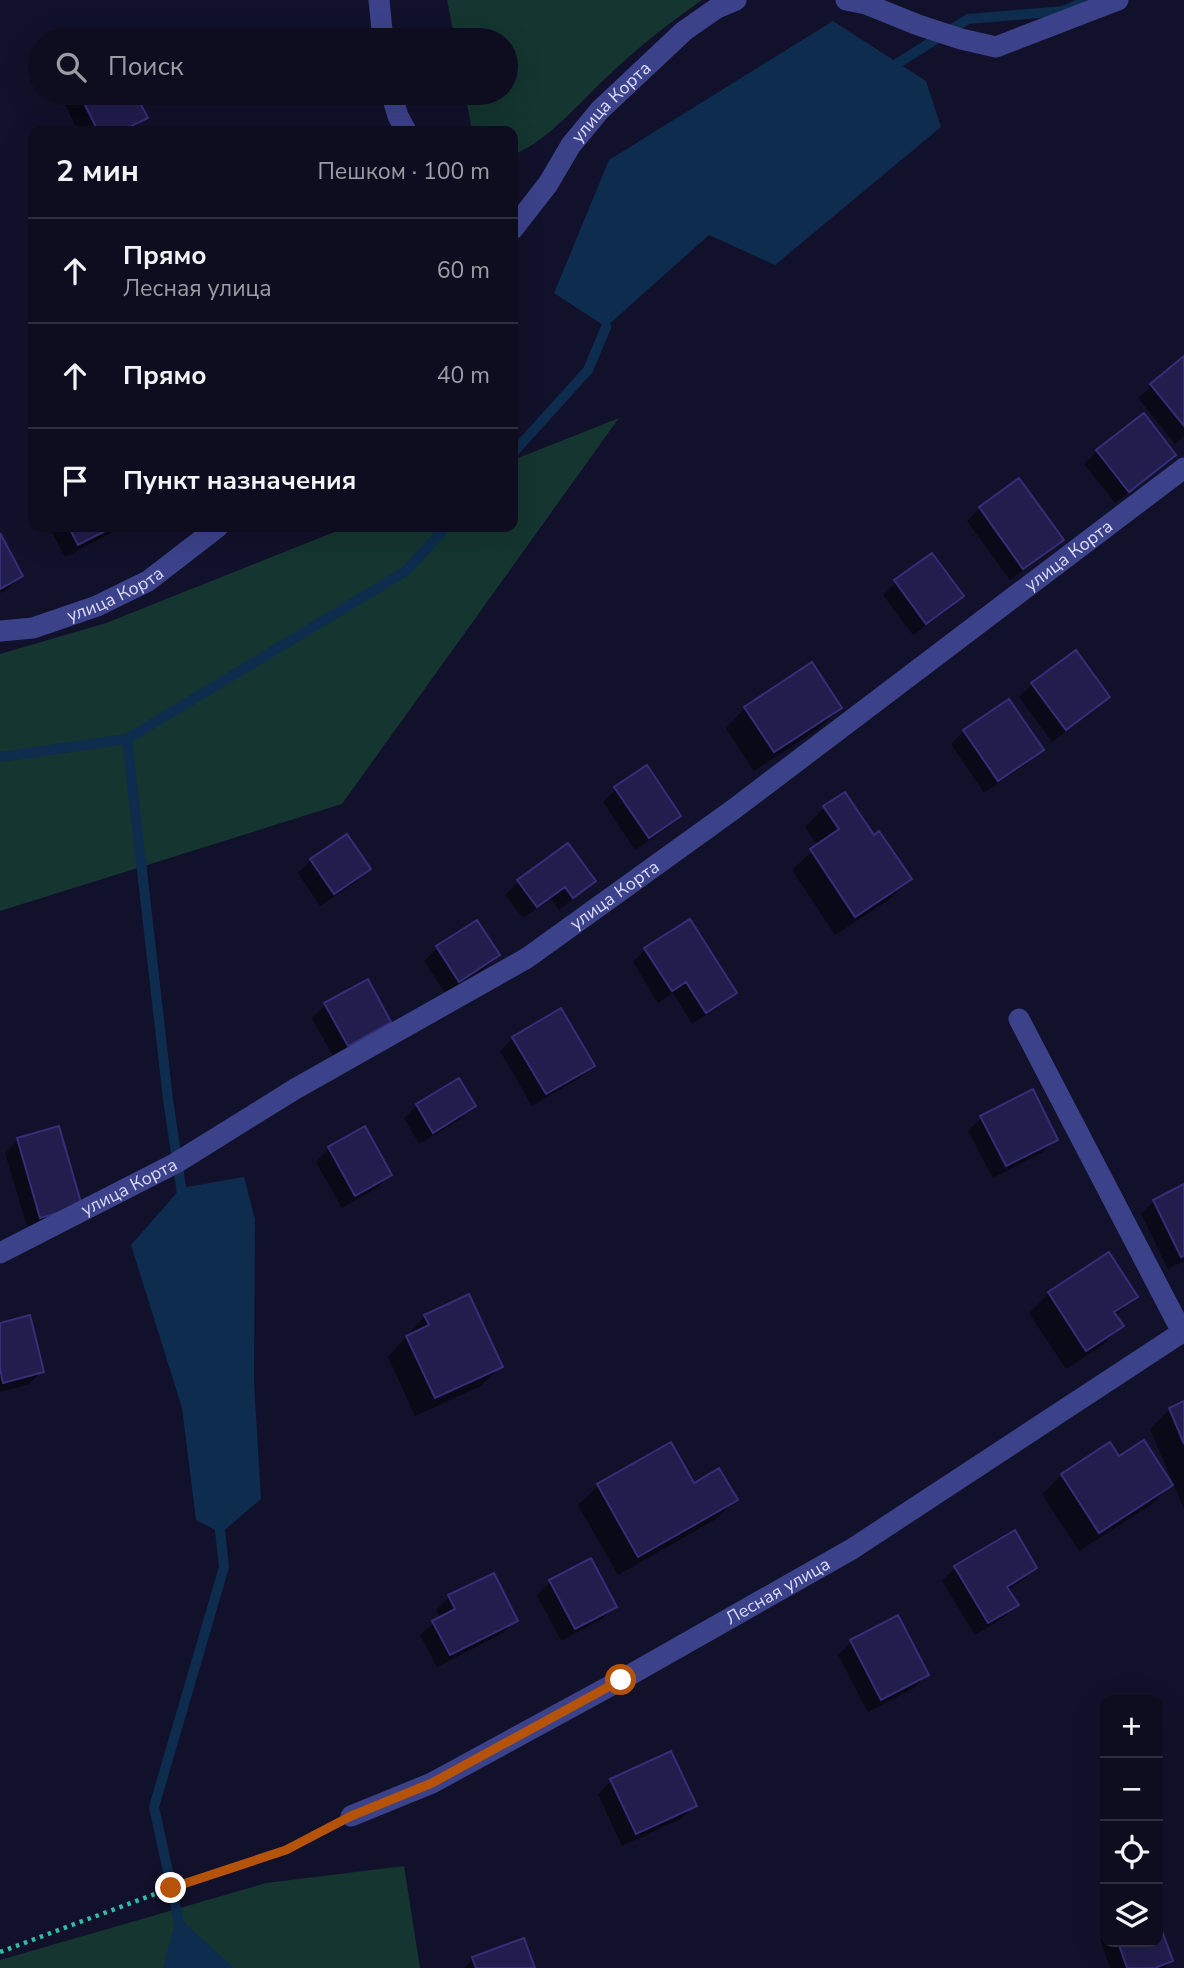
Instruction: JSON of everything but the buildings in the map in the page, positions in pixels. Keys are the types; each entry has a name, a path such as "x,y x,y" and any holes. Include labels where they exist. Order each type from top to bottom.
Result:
{"street":[{"path":"379,0 382,28"},
{"name":"улица Корта","path":"518,223 548,184 571,145 600,110 684,31 717,8 736,0"},
{"path":"846,0 866,4 929,29 996,47 1118,0"},
{"path":"395,105 403,126"},
{"name":"улица Корта","path":"0,1252 176,1163 295,1089 527,958 734,809 1184,468"},
{"name":"улица Корта","path":"0,631 33,628 97,606 148,581 212,532"},
{"path":"1019,1019 1183,1331"},
{"name":"Лесная улица","path":"351,1816 432,1783 852,1549 1183,1331"}],"path":[{"path":"0,1952 171,1888 286,1850 351,1816"}],"green space":[{"path":"447,0 702,0 631,55 564,120 518,153 518,126 471,126 467,105 518,105 518,28 453,28"},
{"path":"619,418 342,804 0,911 0,654 106,623 334,532 518,532 518,458"},
{"path":"404,1866 420,1968 0,1968 0,1960 266,1883"}],"water":[{"path":"833,21 926,81 941,127 775,265 709,235 606,327 554,293 609,160"},
{"path":"244,1177 255,1219 254,1382 261,1499 221,1533 196,1520 182,1408 131,1245 181,1188"},
{"path":"177,1916 234,1968 163,1968"}],"waterway":[{"path":"898,63 968,19 1063,11 1088,0"},
{"path":"518,447 588,370 606,327"},
{"path":"0,757 127,739 406,571 441,532"},
{"path":"127,739 168,1099 183,1201"},
{"path":"180,1927 154,1807 224,1567 219,1522"}],"route":[{"path":"171,1888 286,1850 351,1816 432,1783 621,1680"}]}
